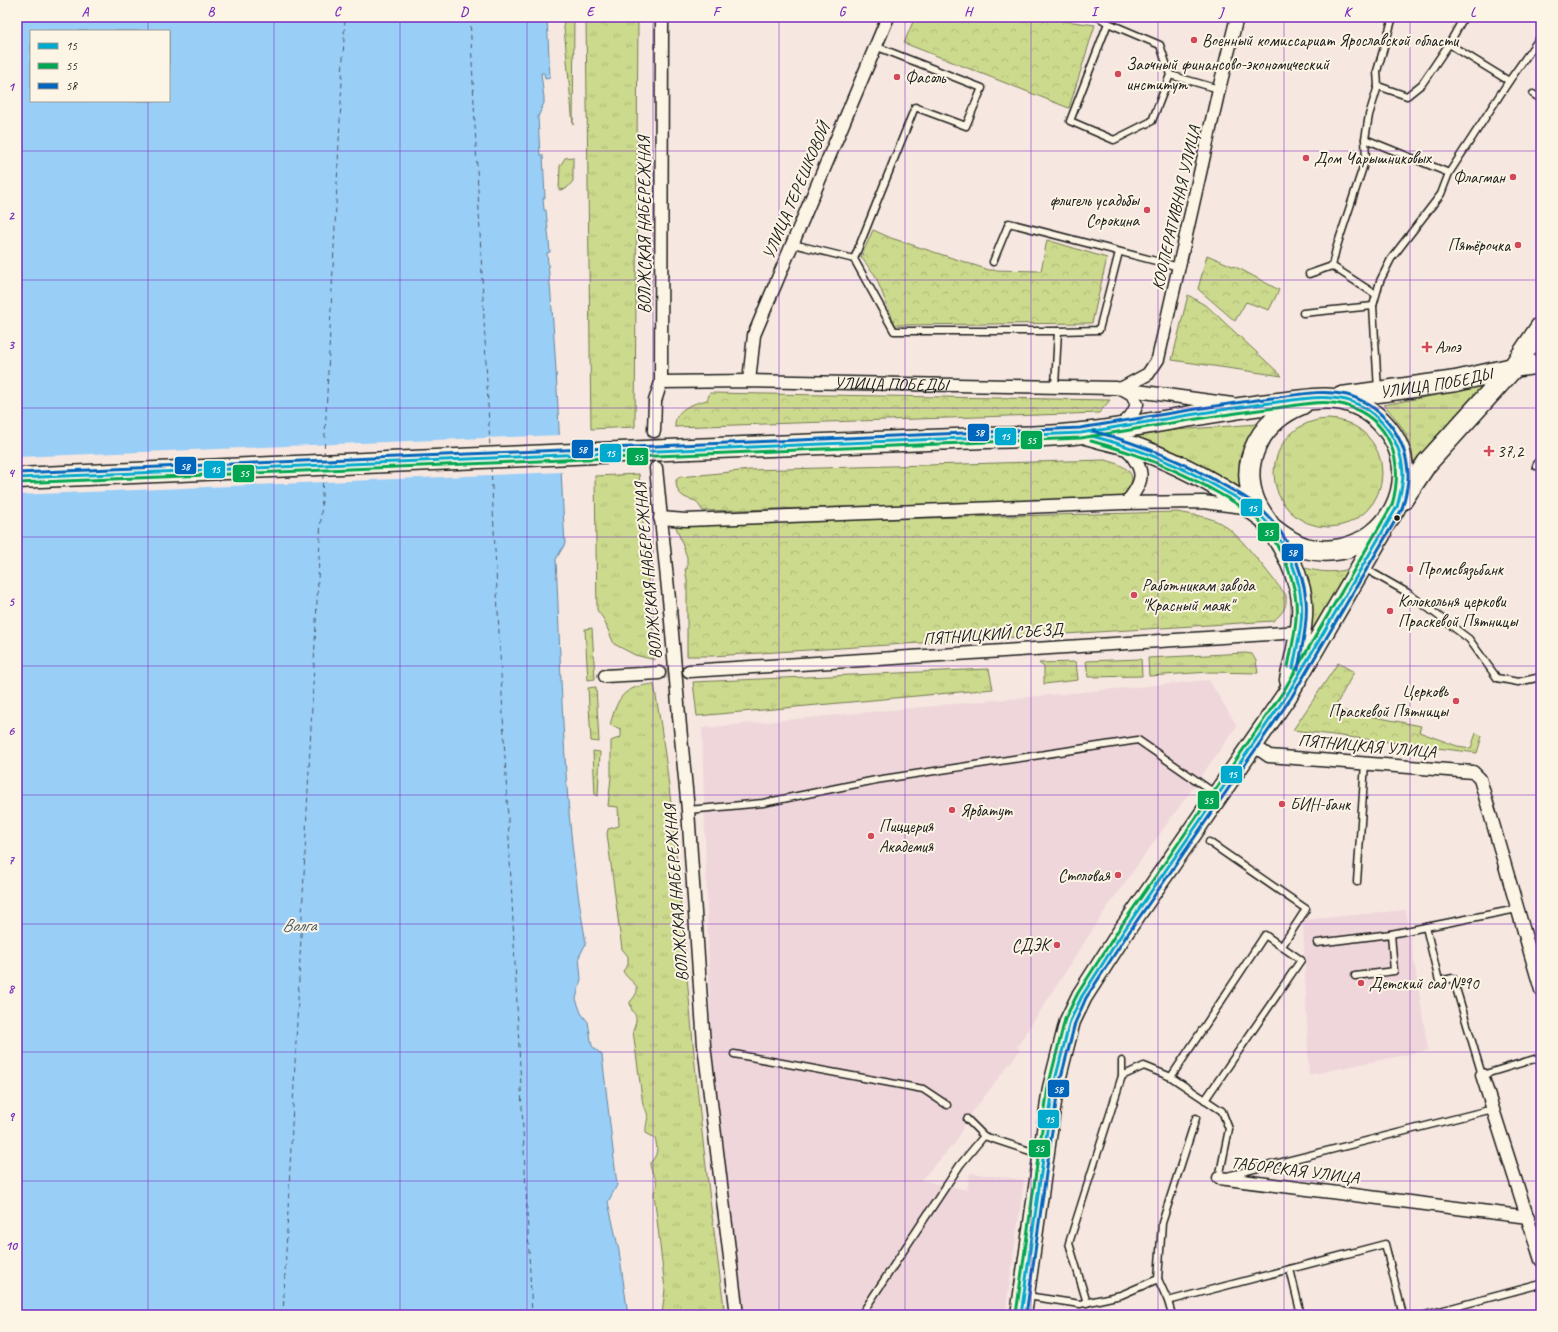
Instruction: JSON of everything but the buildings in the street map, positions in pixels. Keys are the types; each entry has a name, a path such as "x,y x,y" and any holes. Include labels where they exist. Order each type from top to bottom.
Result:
{"main road":[{"path":"1021,1315 1053,1088 1070,1021 1082,996 1123,932 1287,695 1361,566 1393,513 1427,463 1513,368 1541,327"},
{"name":"УЛИЦА ПОБЕДЫ","path":"1324,398 1378,393 1456,381 1513,368 1541,364"},
{"path":"1287,695 1299,632 1302,601 1300,586 1290,562 1262,518 1255,502 1251,485 1250,468 1256,446 1261,435 1276,418 1290,409 1324,398"},
{"path":"17,478 1081,434 1119,436 1248,406 1324,398 1347,401 1362,407 1376,416 1387,428 1396,442 1401,457 1403,474 1402,490 1393,513 1371,536 1360,543 1342,550 1323,551 1305,548 1287,540 1262,518 1186,470 1119,436"}],"street":[{"name":"ВОЛЖСКАЯ НАБЕРЕЖНАЯ","path":"654,431 655,401 661,382 662,17"},
{"name":"УЛИЦА ТЕРЕШКОВОЙ","path":"749,381 754,335 888,17"},
{"name":"КООПЕРАТИВНАЯ УЛИЦА","path":"1122,388 1148,374 1158,359 1219,89 1238,17"},
{"name":"УЛИЦА ПОБЕДЫ","path":"661,382 749,381 1122,388 1248,406"},
{"path":"1122,388 1132,394 1137,404 1134,414 1126,422 1119,436 1138,463 1142,478 1135,492 1126,503"},
{"name":"ВОЛЖСКАЯ НАБЕРЕЖНАЯ","path":"656,468 688,810 704,1045 737,1315"},
{"path":"660,518 686,520 1126,503 1203,502 1262,518"},
{"name":"ПЯТНИЦКИЙ СЪЕЗД","path":"689,671 1299,632"},
{"path":"605,676 659,673"},
{"name":"ПЯТНИЦКАЯ УЛИЦА","path":"1253,745 1269,756 1473,772 1480,778 1517,909"},
{"path":"1517,909 1541,990"},
{"path":"1482,1075 1541,1260"},
{"name":"ТАБОРСКАЯ УЛИЦА","path":"1219,1178 1528,1217"}],"lane":[{"path":"1098,17 1108,23 1160,45 1170,75 1152,121 1114,140 1070,121 1108,23"},
{"path":"1332,266 1336,249 1366,158 1365,139 1369,115 1378,86 1377,71 1393,17"},
{"path":"1378,86 1407,96 1422,84 1464,17"},
{"path":"1378,393 1373,306 1375,294 1391,259 1441,194 1449,173 1509,81 1541,36"},
{"path":"1448,44 1509,81"},
{"path":"854,259 915,107 966,126 982,88 875,46"},
{"path":"1170,75 1219,89"},
{"path":"1533,94 1541,99"},
{"path":"1365,139 1449,173"},
{"path":"993,262 1009,223 1179,267"},
{"path":"792,244 854,259 894,331 1099,330 1119,252"},
{"path":"1332,266 1375,294"},
{"path":"1309,274 1332,266"},
{"path":"1303,313 1373,306"},
{"path":"1055,386 1058,331"},
{"path":"1536,466 1541,458"},
{"path":"1361,566 1408,593 1469,639 1497,678 1518,682 1541,677"},
{"path":"688,810 763,803 876,780 1138,740 1218,795"},
{"path":"1356,882 1365,763"},
{"path":"1209,842 1306,909 1282,946"},
{"path":"1317,943 1391,934 1517,909"},
{"path":"1426,927 1439,981 1453,978 1482,1075 1541,1057"},
{"path":"1355,976 1394,970 1391,934"},
{"path":"1171,1076 1265,935 1302,960 1205,1100"},
{"path":"734,1054 923,1089 947,1105"},
{"path":"1087,1303 1069,1243 1122,1076 1122,1061"},
{"path":"1122,1076 1144,1066 1171,1076 1222,1111 1229,1129 1219,1178"},
{"name":"ТАБОРСКАЯ УЛИЦА","path":"1219,1178 1493,1109"},
{"path":"1172,1315 1168,1301 1158,1278 1162,1223 1196,1118"},
{"path":"967,1119 984,1136 1043,1155"},
{"path":"861,1315 960,1165 984,1136"},
{"path":"1168,1301 1384,1244 1403,1315"},
{"path":"1290,1269 1301,1315"},
{"path":"1023,1295 1080,1304 1121,1295 1158,1278"},
{"path":"1425,1315 1541,1284"}],"shaded area":[{"path":"1209,680 1237,726 1106,909 1017,1047 1020,1050 967,1119 956,1142 921,1180 967,1190 970,1173 1024,1180 1005,1315 741,1315 723,1171 711,1045 702,728"},
{"name":"Детский сад №90","path":"1406,910 1428,1050 1309,1075 1303,920"}],"green space":[{"path":"563,17 574,17 573,125"},
{"path":"586,17 638,17 635,427 591,429"},
{"path":"915,17 1037,17 1095,25 1069,108 904,43"},
{"path":"573,157 573,181 566,189 559,190 560,166 565,158"},
{"path":"873,230 891,238 989,270 1041,271 1047,240 1107,258 1092,323 895,325 875,275 861,257"},
{"path":"1207,255 1242,270 1279,290 1269,310 1246,302 1235,321 1198,289"},
{"path":"1188,295 1208,307 1282,376 1172,360"},
{"path":"1486,385 1413,464 1413,455 1408,439 1400,425 1384,405"},
{"path":"710,393 1110,400 1099,413 675,427 677,416 685,408 707,400"},
{"path":"1328,419 1349,423 1366,435 1378,452 1382,473 1378,494 1366,511 1349,523 1328,527 1307,523 1290,511 1278,494 1274,473 1278,452 1290,435 1307,423"},
{"path":"1257,424 1244,448 1242,456 1240,472 1242,490 1193,462 1132,437 1136,433"},
{"path":"1105,460 1122,466 1131,474 1131,485 1119,499 703,511 696,501 681,495 676,485 676,480 680,477 750,470"},
{"path":"639,474 655,660 635,655 614,644 603,618 597,610 595,476"},
{"path":"1177,512 1217,521 1238,537 1255,556 1286,595 1284,610 1273,621 712,656 687,656 687,580 685,569 687,569 687,557 675,524"},
{"path":"1295,564 1309,569 1329,572 1350,569 1307,644"},
{"path":"592,628 595,679 588,680 585,629"},
{"path":"1245,653 1252,654 1256,661 1258,673 1210,672 1149,676 1148,658"},
{"path":"1141,659 1142,676 1088,677 1086,661"},
{"path":"1076,662 1078,680 1044,684 1044,667 1039,663"},
{"path":"1338,663 1354,672 1334,709 1421,726 1419,732 1457,746 1471,748 1476,733 1482,736 1477,753 1293,730"},
{"path":"989,669 993,689 697,716 693,682"},
{"path":"654,684 672,809 698,1094 725,1315 662,1315 665,1289 654,1193 656,1180 650,1163 657,1152 657,1145 655,1138 646,1133 648,1116 643,1105 633,1031 636,1017 630,1002 635,996 637,988 623,971 628,965 628,956 622,949 607,834 608,829 619,826 618,807 608,806 611,777 611,741 621,737 621,729 610,725 613,715 619,700 623,695 635,688"},
{"path":"596,687 599,742 591,741 588,688"},
{"path":"593,751 600,752 598,796 595,795"}],"water":[{"name":"Волга","path":"17,17 547,17 550,78 545,79 544,73 541,73 544,103 538,117 540,155 543,155 545,198 543,198 544,210 546,210 550,252 547,253 556,362 565,544 556,559 562,704 572,848 586,943 579,957 581,979 576,999 581,1013 588,1022 592,1046 602,1055 617,1185 608,1202 619,1251 628,1315 17,1315"}],"pier":[{"path":"561,435 563,472 17,495 17,457"}],"ferry route":[{"path":"324,456 345,17"},
{"path":"470,17 490,448"},
{"path":"491,467 532,1315"},
{"path":"283,1315 323,475"}],"tunnel":[{"path":"654,431 656,468"},
{"path":"659,673 689,671"}],"transit line":[{"name":"58","path":"17,473 1080,428 1224,405 1300,394 1319,393 1338,393 1347,395 1371,406 1390,424 1403,447 1408,473 1408,482 1402,509 1291,698 1127,935 1086,998 1075,1023 1058,1089 1026,1315"},
{"name":"15","path":"17,478 1081,433 1223,410 1298,399 1317,398 1337,398 1346,400 1358,404 1378,418 1393,438 1402,461 1403,474 1397,507 1287,695 1123,932 1082,996 1070,1021 1053,1088 1021,1315"},
{"name":"55","path":"17,483 1081,438 1227,414 1319,403 1337,403 1345,405 1361,412 1374,421 1384,432 1391,444 1395,458 1395,489 1392,505 1283,692 1119,929 1078,993 1065,1019 1048,1087 1016,1314"},
{"name":"58","path":"1093,431 1128,442 1177,461 1250,500 1271,520 1286,540 1292,552 1304,588 1306,617 1298,669"},
{"name":"15","path":"1092,436 1142,452 1190,472 1240,500 1267,522 1287,553 1299,587 1302,616 1293,668"},
{"name":"55","path":"1091,441 1141,457 1189,477 1243,508 1263,525 1277,545 1288,567 1296,601 1296,618 1288,667"}],"place":[{"name":"Военный комиссариат Ярославской области","path":"1194,40"},
{"name":"Заочный финансово-экономический институт","path":"1118,74"},
{"name":"Фасоль","path":"897,77"},
{"name":"Дом Чарышниковых","path":"1306,158"},
{"name":"Флагман","path":"1513,177"},
{"name":"флигель усадьбы Сорокина","path":"1147,210"},
{"name":"Пятёрочка","path":"1518,245"},
{"name":"Алоэ","path":"1427,347"},
{"name":"37,2","path":"1489,451"},
{"name":"Промсвязьбанк","path":"1410,569"},
{"name":"Работникам завода \"Красный маяк\"","path":"1134,595"},
{"name":"Колокольня церкови Праскевой Пятницы","path":"1390,611"},
{"name":"Церковь Праскевой Пятницы","path":"1456,701"},
{"name":"БИН-банк","path":"1282,804"},
{"name":"Ярбатут","path":"952,810"},
{"name":"Пиццерия Академия","path":"871,836"},
{"name":"Столовая","path":"1118,875"},
{"name":"СДЭК","path":"1057,945"},
{"name":"Детский сад №90","path":"1361,983"}]}
